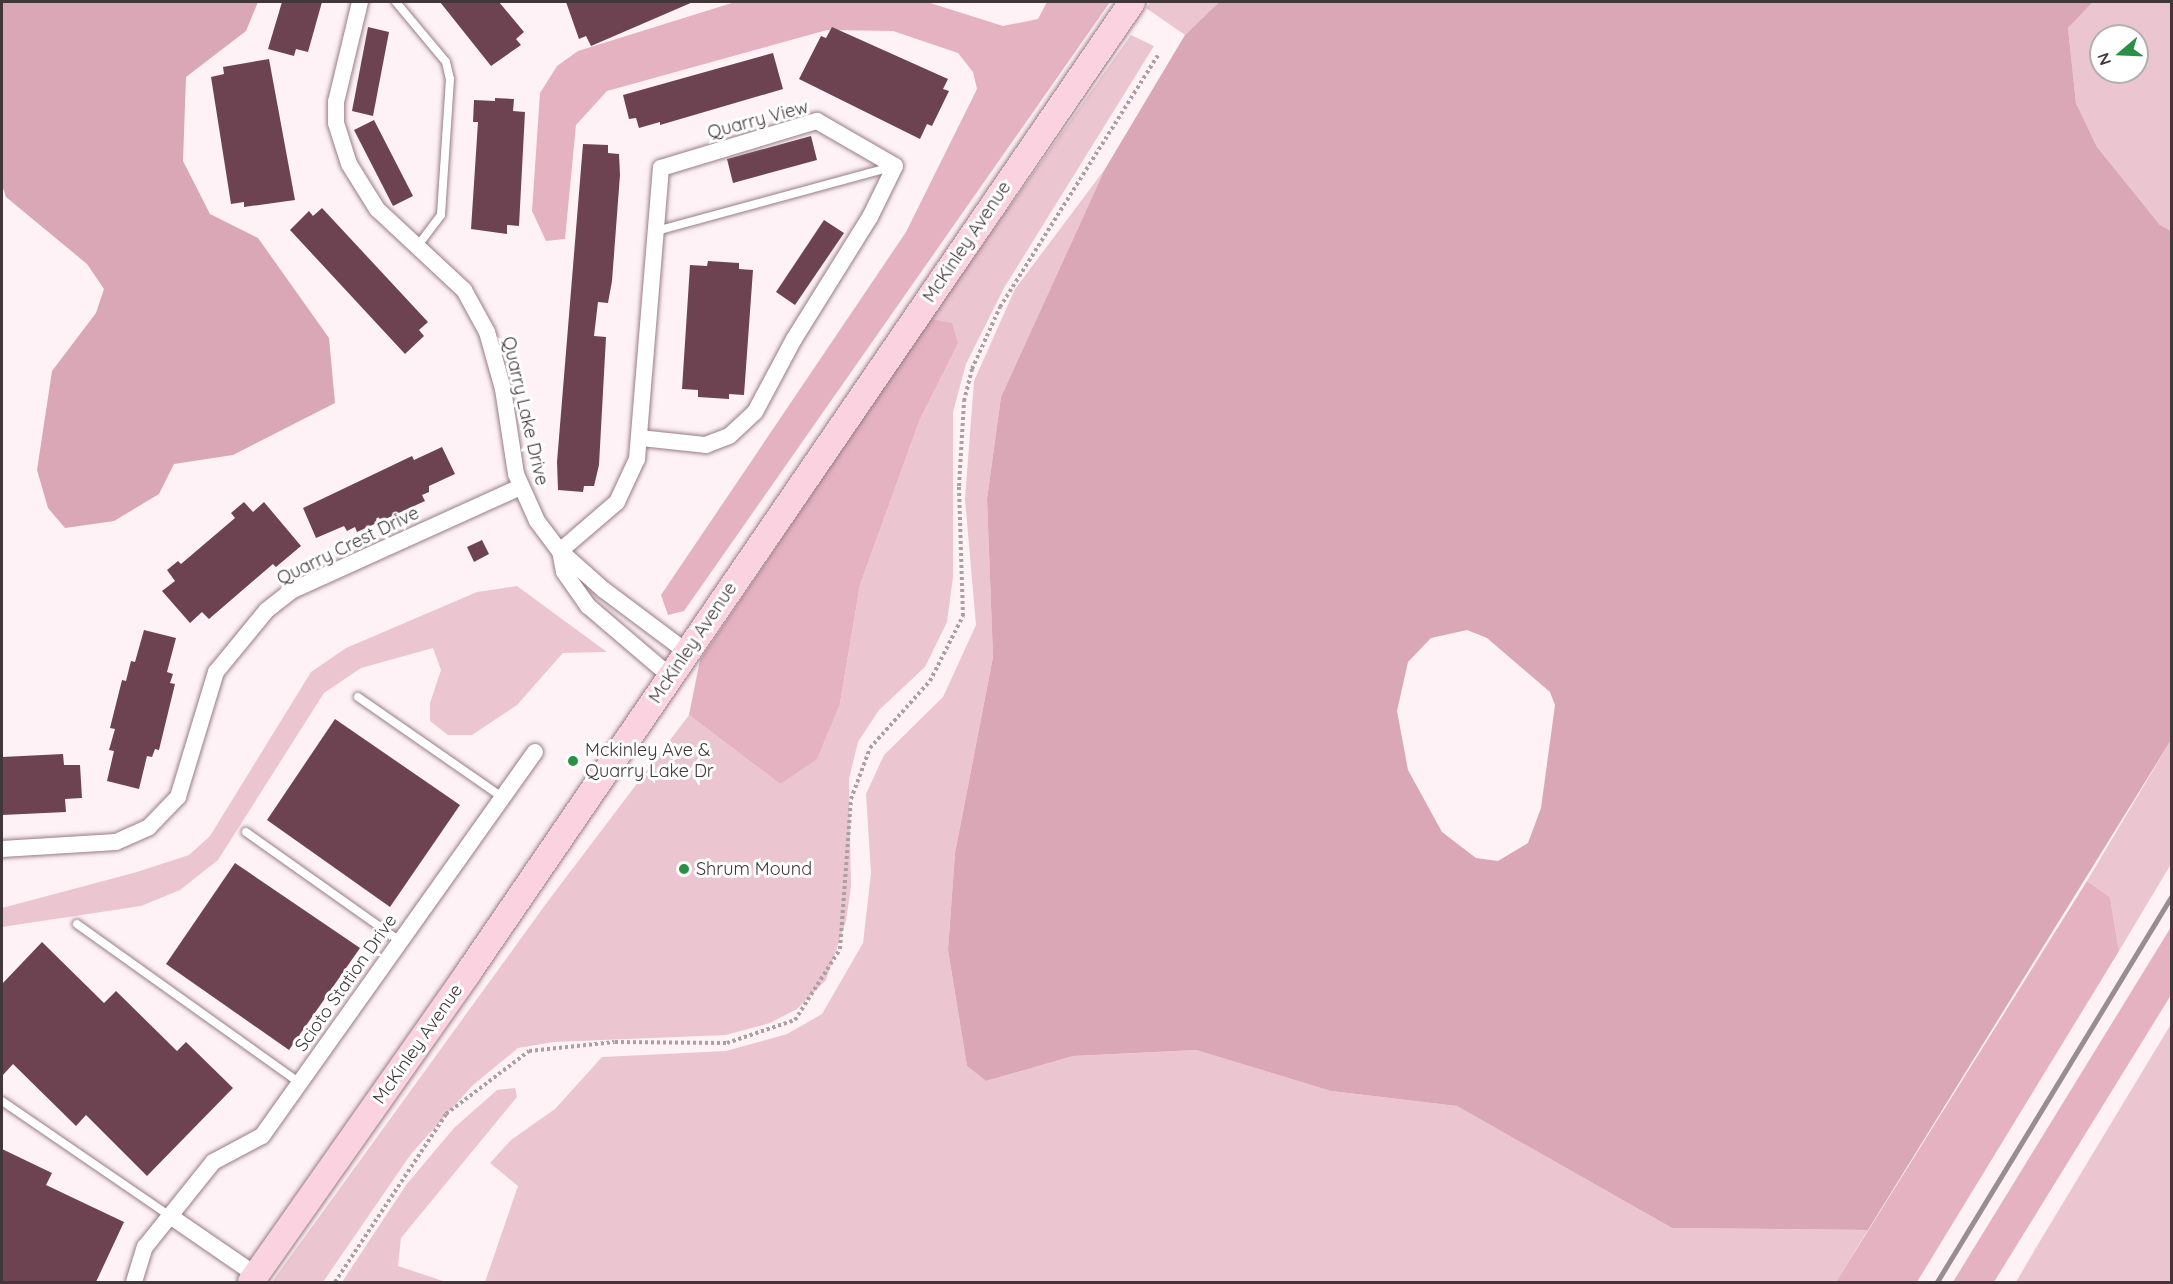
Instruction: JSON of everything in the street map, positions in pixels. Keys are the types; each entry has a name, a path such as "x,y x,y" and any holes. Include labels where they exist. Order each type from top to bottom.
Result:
{"main road":[{"name":"McKinley Avenue","path":"254,1279 671,677 1132,2"}],"street":[{"name":"Quarry Lake Drive","path":"360,2 336,102 340,142 366,196 464,291 488,332 503,389 520,487 537,521 560,551 604,590 687,652"},
{"name":"Quarry View","path":"560,551 617,502 628,484 640,438 661,168 817,121 895,166"},
{"path":"640,438 706,446 729,436 755,412 794,339 870,217 895,166"},
{"name":"Quarry Crest Drive","path":"2,849 116,842 149,827 178,797 216,672 267,610 291,591 520,487"},
{"name":"Quarry Lake Drive","path":"560,551 564,572 588,606 671,677"},
{"name":"Scioto Station Drive","path":"134,1282 145,1247 213,1162 262,1136 535,752"},
{"path":"170,1216 254,1279"}],"lane":[{"path":"396,2 446,62 450,79 441,215 417,247"},
{"path":"656,231 895,166"},
{"path":"588,606 604,590"},
{"path":"358,697 502,797"},
{"path":"246,832 400,941"},
{"path":"77,924 300,1083"},
{"path":"2,1101 170,1216"}],"path":[{"path":"334,1282 446,1114 529,1051 615,1042 727,1043 795,1020 840,949 851,799 870,748 930,681 963,616 959,486 964,401 972,369 1000,307 1158,55"}],"shaded area":[{"path":"2,2 258,2 246,31 186,77 183,161 210,214 258,238 329,338 335,403 233,455 174,464 159,494 114,521 65,528 48,508 37,470 52,371 96,313 104,289 87,264 6,197 2,185"},
{"path":"735,2 927,2 1003,26 1038,19 1047,2 1110,2 684,611 668,615 661,595 906,232 977,89 973,72 958,53 893,31 827,30 607,91 576,125 565,239 546,241 532,211 540,93 557,66 578,51"},
{"path":"1151,2 1219,2 1185,35 1146,8"},
{"path":"1219,2 2093,2 2068,28 2076,103 2097,147 2160,225 2171,231 2171,740 1868,1230 1672,1228 1457,1106 1331,1091 1196,1050 1073,1056 986,1081 967,1066 948,950 955,853 993,657 987,499 1001,397 1105,169 1185,35","holes":["1467,630 1487,638 1550,692 1555,705 1541,808 1528,843 1498,861 1476,858 1442,832 1408,770 1397,711 1408,662 1431,638"]},
{"path":"2093,2 2171,2 2171,231 2160,225 2097,147 2076,103 2068,28"},
{"path":"1131,35 1154,46 1004,288 966,364 953,412 953,577 947,622 925,667 879,710 858,742 849,779 851,887 846,921 826,980 797,1009 770,1023 726,1035 554,1042 518,1048 472,1086 411,1154 323,1282 272,1282 548,901 689,715 780,784 840,703 860,585 920,419 958,344 930,319"},
{"path":"1105,169 1001,397 987,499 993,657 955,853 948,950 967,1066 986,1081 1073,1056 1196,1050 1331,1091 1457,1106 1672,1228 1868,1230 1836,1282 485,1282 518,1186 490,1163 511,1140 555,1109 602,1057 726,1051 787,1034 822,1014 863,943 871,873 866,794 884,755 943,697 976,625 965,499 974,381 1015,289"},
{"path":"930,319 952,323 958,344 920,419 860,585 840,703 817,759 780,784 689,715 700,660"},
{"path":"517,586 607,652 563,653 517,705 472,735 448,735 430,721 430,703 441,670 433,648 361,668 324,693 218,860 180,890 141,906 2,927 2,908 137,872 189,855 210,836 311,672 346,648 477,592"},
{"path":"2171,740 2171,864 2119,951 2110,897 2087,881"},
{"path":"2087,881 2110,897 2119,951 1917,1282 1836,1282"},
{"path":"2171,927 2171,995 1994,1282 1953,1282"},
{"path":"2171,1024 2171,1282 2016,1282 2037,1246"},
{"path":"515,1088 517,1097 401,1238 398,1266 446,1282 342,1282 406,1185 454,1128 497,1090"}],"building":[{"path":"282,2 322,2 308,52 296,49 294,56 268,49"},
{"path":"440,2 499,2 524,32 516,39 521,45 491,66"},
{"path":"566,2 693,2 591,46 586,36 579,39"},
{"path":"368,27 389,32 373,116 352,111"},
{"path":"832,27 948,79 943,89 949,91 932,126 927,124 920,139 799,79 821,36 826,38"},
{"path":"773,53 783,89 660,125 660,122 639,128 636,118 629,119 623,95"},
{"path":"269,59 295,200 244,207 244,202 231,204 211,77 224,74 223,67"},
{"path":"495,98 514,99 513,111 525,112 519,226 507,225 507,234 471,229 478,122 473,122 474,100 495,101"},
{"path":"374,120 413,196 393,206 354,130"},
{"path":"811,136 817,160 733,183 727,159"},
{"path":"583,144 608,145 608,153 619,154 620,175 612,281 608,303 598,302 594,336 606,337 599,465 594,486 584,486 583,492 558,490 557,462"},
{"path":"322,208 428,322 419,330 424,336 405,354 290,230 309,211 313,216"},
{"path":"824,220 844,233 795,305 776,292"},
{"path":"708,261 739,263 739,269 753,270 744,395 729,394 729,399 698,397 698,390 682,389 690,265 707,266"},
{"path":"442,447 455,474 429,486 429,492 422,495 425,501 357,532 355,527 347,531 344,526 316,538 303,508 412,456 414,460"},
{"path":"244,502 253,512 264,502 301,546 276,567 273,564 209,619 202,612 190,623 162,591 175,581 167,570 178,561 181,564 235,518 231,513"},
{"path":"482,540 489,554 474,562 467,547"},
{"path":"144,630 176,638 167,672 173,674 170,683 175,684 159,750 155,749 152,757 147,756 139,789 107,781 114,751 109,750 115,729 110,728 122,680 126,681 131,661 135,662"},
{"path":"335,719 460,805 390,907 267,820"},
{"path":"63,754 64,765 80,765 82,798 65,799 66,812 2,815 2,757"},
{"path":"235,863 360,948 289,1050 166,964"},
{"path":"42,942 104,1003 116,991 177,1051 186,1042 233,1088 147,1176 86,1115 76,1126 13,1064 2,1076 2,984"},
{"path":"2,1149 52,1173 46,1185 124,1222 96,1282 2,1282"}],"railway":[{"path":"1937,1282 2172,895"}],"place":[{"name":"Mckinley Ave & Quarry Lake Dr","path":"573,761"},
{"name":"Shrum Mound","path":"684,869"}]}
